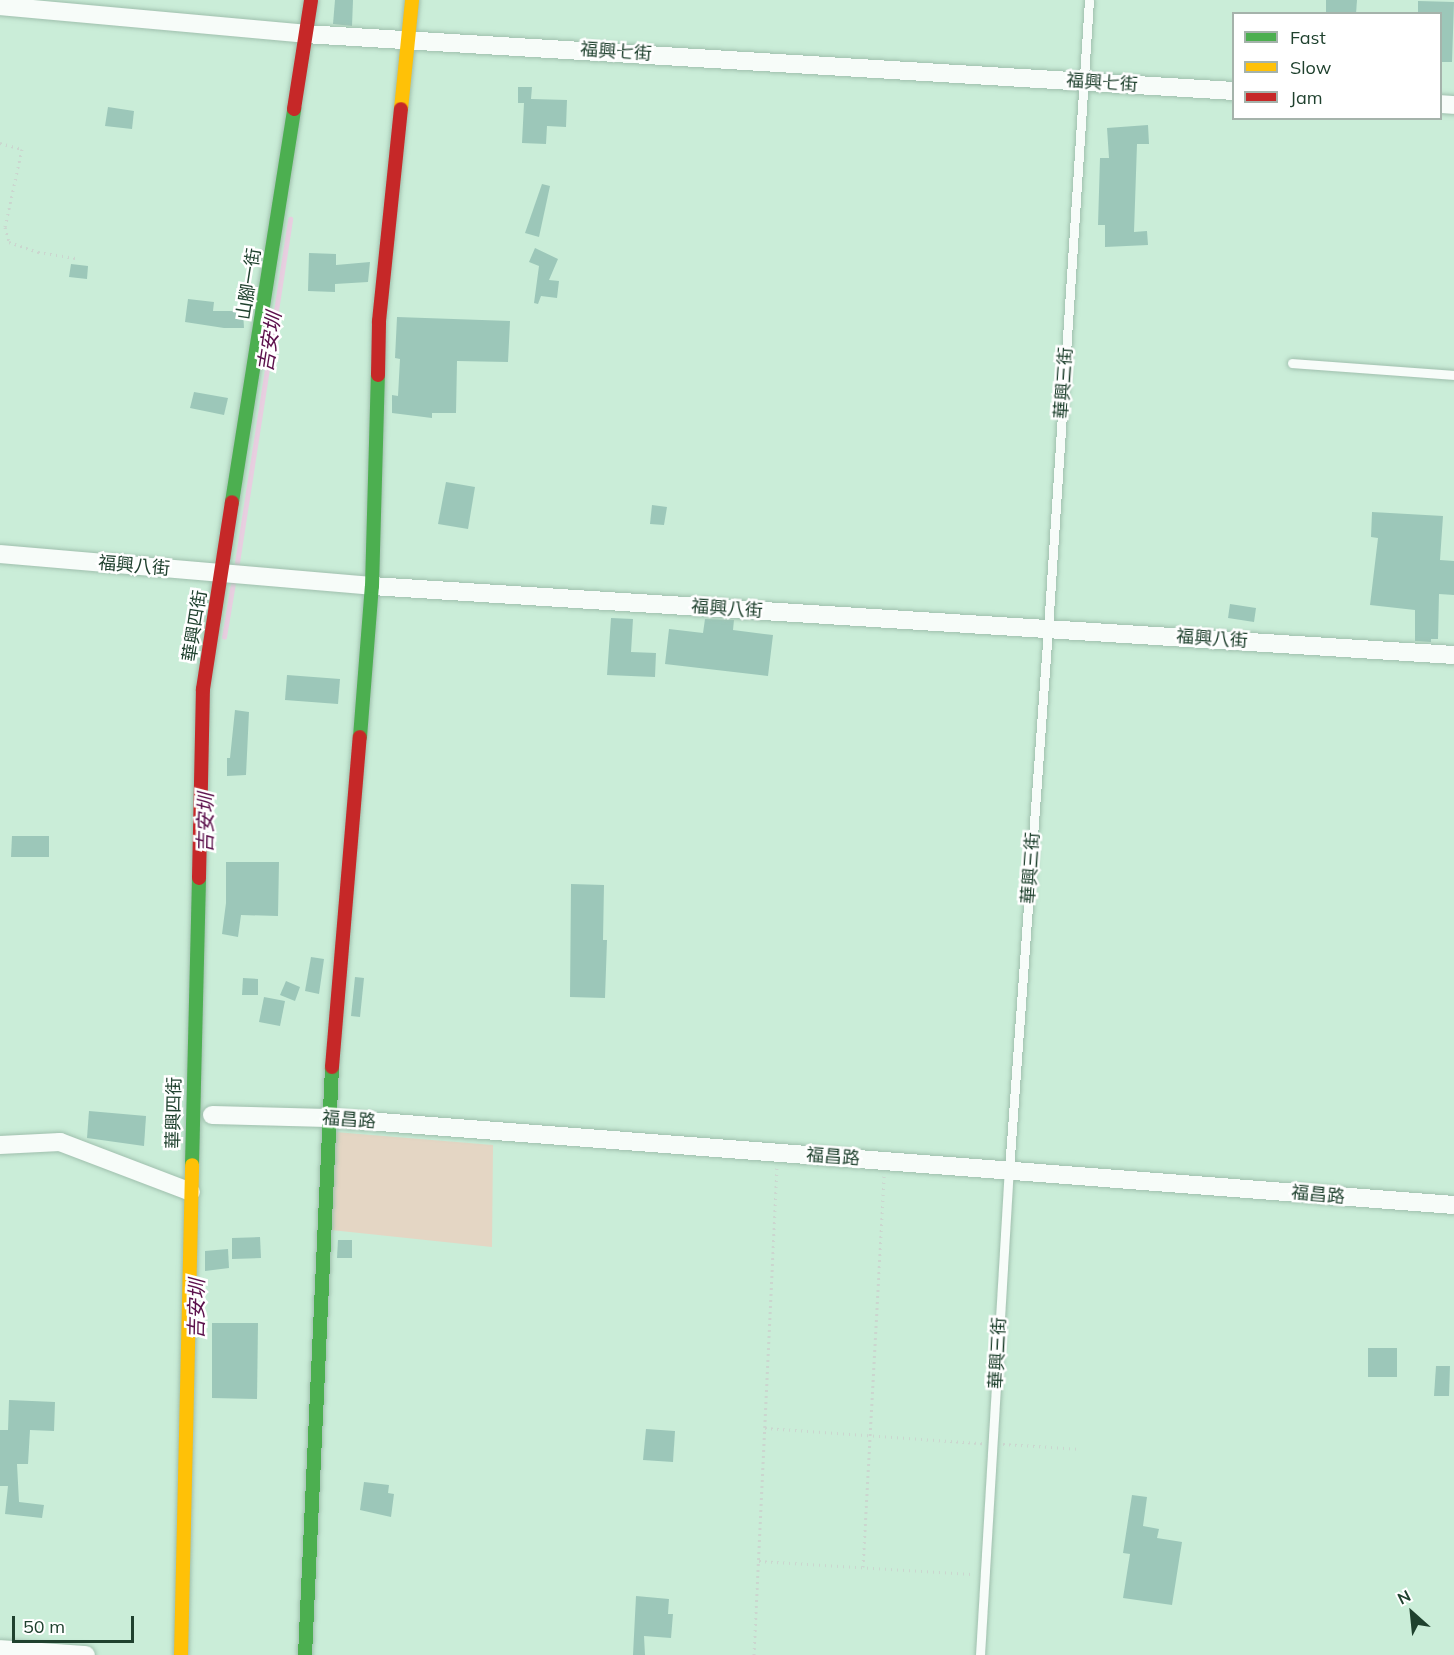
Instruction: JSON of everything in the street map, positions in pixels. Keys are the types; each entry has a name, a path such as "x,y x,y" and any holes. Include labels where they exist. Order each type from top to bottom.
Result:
{"street":[{"name":"山腳一街","path":"231,574 314,34 310,0"},
{"path":"305,1655 328,1118 372,586 379,321 412,0"},
{"name":"福興七街","path":"0,6 314,34 1232,91"},
{"name":"福興八街","path":"0,554 372,586 1454,655"},
{"name":"華興四街","path":"185,1655 191,1192 201,1112 203,689 231,574"},
{"name":"福昌路","path":"201,1112 328,1118 1454,1205"},
{"path":"0,1145 60,1142 191,1192"},
{"path":"0,1649 86,1655"}],"lane":[{"name":"華興三街","path":"980,1655 1009,1170 1048,629 1089,0"},
{"path":"1292,363 1454,375"}],"path":[{"path":"0,142 22,149 5,227 9,242 38,252 76,258"},
{"path":"754,1655 778,1154"},
{"path":"863,1567 884,1161"},
{"path":"765,1428 1081,1449"},
{"path":"759,1561 984,1574"}],"shaded area":[{"path":"335,1132 493,1145 492,1247 331,1230"}],"building":[{"path":"335,0 353,0 352,26 333,24"},
{"path":"1326,0 1357,0 1356,12 1326,12"},
{"path":"1418,1 1454,2 1452,62 1442,62 1442,12 1418,12"},
{"path":"518,87 532,87 531,99 567,100 566,127 547,126 546,144 522,143 524,103 518,103"},
{"path":"108,107 134,111 132,129 105,126"},
{"path":"1148,125 1149,144 1137,144 1134,232 1147,231 1148,245 1105,247 1105,225 1098,225 1100,158 1109,158 1107,128"},
{"path":"542,184 550,186 539,237 525,233"},
{"path":"535,248 558,259 549,280 559,281 557,298 541,296 538,304 534,303 539,266 529,262"},
{"path":"309,253 336,254 336,265 370,262 368,282 335,284 335,292 308,291"},
{"path":"71,264 88,266 87,279 69,277"},
{"path":"188,299 214,302 213,311 243,311 244,328 224,328 185,322"},
{"path":"397,317 510,321 508,362 457,361 456,413 432,413 432,418 392,413 392,395 398,396 400,359 395,358"},
{"path":"194,392 228,398 224,415 190,408"},
{"path":"446,482 475,487 468,529 438,524"},
{"path":"652,505 667,507 664,525 650,524"},
{"path":"1372,512 1443,516 1440,560 1454,561 1454,595 1439,594 1438,639 1431,639 1431,642 1415,641 1415,610 1370,605 1378,538 1371,537"},
{"path":"1230,604 1256,608 1254,622 1228,618"},
{"path":"611,618 633,619 631,652 656,653 655,677 607,675"},
{"path":"705,619 734,620 733,630 773,635 768,676 665,664 669,629 703,633"},
{"path":"287,675 340,679 338,704 285,700"},
{"path":"235,710 249,712 246,775 227,776 227,758 230,758"},
{"path":"12,836 49,836 49,857 11,857"},
{"path":"226,862 279,862 278,916 241,915 238,937 222,934 226,903"},
{"path":"571,884 604,885 603,940 607,940 605,998 570,997"},
{"path":"311,957 324,959 319,994 305,991"},
{"path":"355,977 364,978 360,1017 351,1016"},
{"path":"243,978 258,979 258,995 242,995"},
{"path":"286,981 300,987 295,1001 280,995"},
{"path":"264,997 285,1001 280,1026 259,1022"},
{"path":"89,1111 146,1116 144,1146 87,1138"},
{"path":"260,1237 261,1258 232,1259 232,1238"},
{"path":"338,1240 352,1240 352,1258 337,1258"},
{"path":"228,1249 229,1268 205,1271 205,1251"},
{"path":"212,1323 258,1323 257,1399 212,1398"},
{"path":"1368,1348 1397,1348 1397,1377 1368,1377"},
{"path":"1436,1366 1450,1366 1449,1396 1434,1396"},
{"path":"9,1400 55,1402 54,1431 30,1430 28,1464 17,1464 19,1502 44,1505 42,1518 5,1514 8,1486 0,1486 0,1430 8,1430"},
{"path":"646,1429 675,1431 673,1462 643,1460"},
{"path":"364,1482 389,1485 388,1493 394,1494 391,1517 360,1510"},
{"path":"1132,1495 1147,1497 1143,1526 1159,1529 1157,1538 1182,1542 1172,1605 1123,1598 1130,1554 1123,1553"},
{"path":"636,1596 669,1599 668,1614 673,1614 671,1638 644,1636 645,1655 633,1655"}],"waterway":[{"name":"吉安圳","path":"236,569 290,219"},
{"name":"吉安圳","path":"224,637 234,577"}],"traffic: fast":[{"path":"232,502 294,109"},
{"path":"360,737 372,586 378,375"},
{"path":"192,1165 199,878"},
{"path":"305,1655 332,1067"}],"traffic: slow":[{"path":"401,109 412,0"},
{"path":"181,1655 192,1165"}],"traffic: jam":[{"path":"294,109 311,0"},
{"path":"378,375 379,321 401,109"},
{"path":"199,878 203,689 232,502"},
{"path":"332,1067 360,737"}]}
